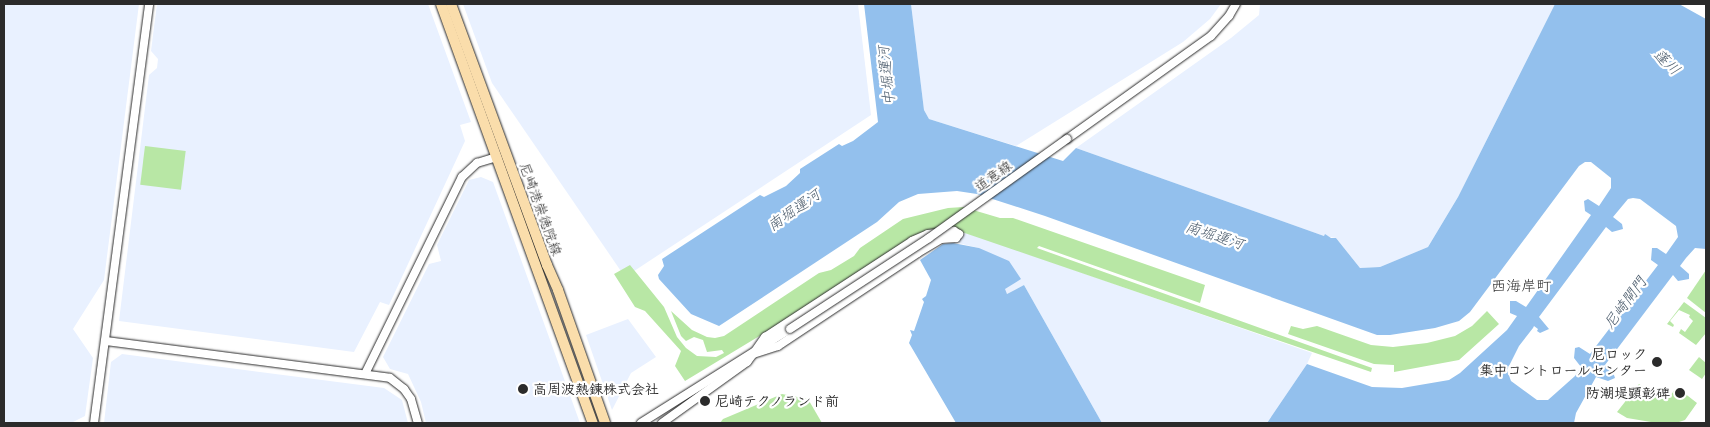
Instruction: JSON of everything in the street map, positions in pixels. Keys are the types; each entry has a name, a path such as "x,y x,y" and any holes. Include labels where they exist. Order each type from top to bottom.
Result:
{"main road":[{"name":"尼崎港崇徳院線","path":"441,4 593,423"},
{"name":"尼崎港崇徳院線","path":"451,4 558,290 604,423"}],"street":[{"path":"94,423 148,4"},
{"name":"道意線","path":"641,423 738,360 752,354 929,238 1211,36 1229,16 1236,4"},
{"path":"365,374 462,177 477,163 497,157"},
{"path":"954,231 959,234 956,238 941,239 926,248 778,346 752,354 765,337 912,241 928,234 954,231"},
{"path":"106,341 390,378 398,382 411,400 418,423"},
{"name":"道意線","path":"662,423 734,372 747,362 752,354"}],"shaded area":[{"path":"4,4 139,4 104,280 73,329 93,358 85,416 71,423 4,423"},
{"path":"157,4 428,4 471,122 460,125 465,141 389,305 380,302 354,352 119,321 149,75 157,68 158,59 151,51"},
{"path":"463,4 858,4 871,115 625,277 492,83"},
{"path":"911,4 1221,4 1210,19 1183,42 1016,146 929,119 924,110"},
{"path":"1260,4 1555,4 1458,197 1428,247 1380,267 1360,268 1336,238 1324,236 1076,148 1231,38 1259,15"},
{"path":"481,177 493,182 580,423 426,423 421,402 408,374 390,369 383,357 429,264 441,261 437,245 469,180"},
{"path":"962,231 1312,353 1307,364 1267,423 1102,423 1024,285 1007,294 979,248 958,243"},
{"path":"628,319 656,357 631,373 612,410 586,335"},
{"path":"122,354 384,388 402,400 408,423 104,423 111,362"}],"green space":[{"path":"145,146 186,151 181,190 140,185"},
{"path":"963,207 1000,218 1013,218 1205,285 1200,303 1039,246 1037,248 1372,368 1371,372 953,229 936,229 685,381 675,366 681,351 645,311 635,307 614,274 630,265 664,307 677,337 686,348 697,356 716,357 724,353 722,350 707,352 703,340 694,337 686,341 681,336 671,311 692,330 707,337 724,336 819,273 831,270 854,256 860,248 903,219 948,208"},
{"path":"1706,270 1706,313 1687,298"},
{"path":"1684,302 1706,318 1706,333 1696,345 1679,333 1681,329 1685,332 1693,321 1689,317 1690,315 1679,310 1670,321 1674,325 1673,327 1667,324"},
{"path":"1487,311 1499,324 1459,360 1394,372 1394,365 1374,364 1288,334 1291,326 1303,329 1317,326 1371,345 1393,347 1427,343 1455,336 1472,326"},
{"path":"1699,357 1706,363 1706,373 1702,379 1689,370"},
{"path":"1639,384 1660,399 1669,398 1675,389 1679,389 1697,403 1685,420 1676,423 1657,423 1627,418 1617,412"},
{"path":"782,394 808,399 822,423 720,423 723,419"}],"water":[{"path":"864,4 911,4 924,110 929,119 1063,161 1076,148 1324,236 1325,234 1331,238 1336,238 1360,268 1380,267 1428,247 1458,197 1555,4 1679,4 1706,19 1706,249 1695,248 1680,266 1689,274 1689,279 1678,281 1673,275 1605,365 1613,372 1615,378 1608,381 1596,377 1576,413 1574,423 1267,423 1307,364 1372,387 1402,388 1449,380 1460,373 1507,330 1517,316 1510,313 1510,301 1516,301 1526,307 1591,215 1585,211 1584,201 1588,199 1599,206 1611,188 1611,178 1591,162 1585,162 1579,166 1470,312 1459,321 1435,328 1390,335 1377,335 1045,216 977,194 957,191 918,194 899,202 877,222 719,326 691,314 659,279 658,275 664,266 662,259 760,195 764,197 786,186 800,173 800,169 839,144 842,146 853,141 878,122","holes":["1628,199 1640,199 1676,226 1678,237 1666,254 1657,248 1652,248 1651,260 1658,265 1590,354 1579,347 1575,348 1574,358 1581,367 1575,376 1548,400 1537,400 1511,381 1507,370 1519,346 1534,326 1540,333 1549,329 1539,317 1606,227 1612,232 1623,229 1622,224 1613,217"]},
{"path":"953,243 979,248 1009,261 1021,279 1005,289 1007,294 1024,285 1102,423 956,423 909,343 912,335 910,330 914,331 924,302 922,299 926,296 931,280 920,260 943,244"}],"place":[{"name":"尼ロック 集中コントロールセンター","path":"1657,362"},
{"name":"高周波熱錬株式会社","path":"523,389"},
{"name":"防潮堤顕彰碑","path":"1680,393"},
{"name":"尼崎テクノランド前","path":"705,401"}],"district":[{"name":"西海岸町","path":"1521,285"}],"water label":[{"name":"蓬川","path":"1668,61"},
{"name":"中堀運河","path":"885,76"},
{"name":"南堀運河","path":"793,209"},
{"name":"南堀運河","path":"1215,234"},
{"name":"尼崎閘門","path":"1624,302"}]}
